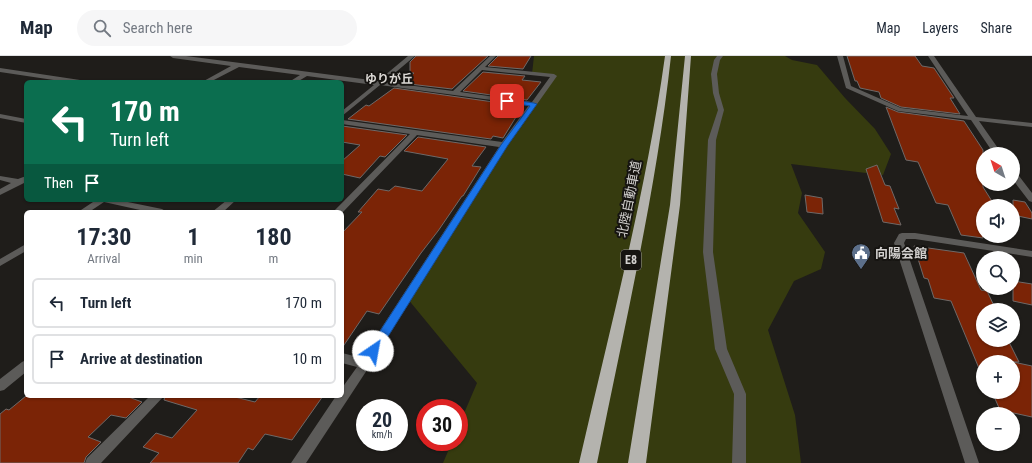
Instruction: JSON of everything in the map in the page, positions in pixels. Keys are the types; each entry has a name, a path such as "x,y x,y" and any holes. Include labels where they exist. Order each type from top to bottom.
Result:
{"highway":[{"name":"北陸自動車道","path":"588,463 644,200 663,96 668,56"},
{"path":"637,463 675,205 688,56"}],"street":[{"path":"175,56 534,104"},
{"path":"344,112 412,56"},
{"path":"454,94 493,56"},
{"path":"720,56 714,74 716,93 721,110 712,140 708,252 722,349 740,394 739,463"},
{"path":"840,56 848,87 900,110 1032,125"},
{"path":"931,56 993,147"},
{"path":"209,80 237,65"},
{"path":"344,395 504,145 554,76 481,68"},
{"path":"0,70 67,80"},
{"path":"296,80 306,74"},
{"path":"0,116 24,121"},
{"path":"344,122 504,145"},
{"path":"340,210 415,132"},
{"path":"0,178 24,181"},
{"path":"0,192 24,181"},
{"path":"1020,183 1032,199"},
{"path":"86,210 100,202"},
{"path":"114,202 152,210"},
{"path":"220,210 230,202"},
{"path":"972,463 899,243 902,236 915,236 1032,254"},
{"path":"0,263 24,248"},
{"path":"344,359 365,364"},
{"path":"0,386 24,367"},
{"path":"92,463 156,398"},
{"path":"298,463 342,398"}],"green space":[{"path":"534,56 785,56 792,60 817,65 845,98 875,129 891,154 883,175 791,164 802,193 798,213 825,252 821,269 794,281 768,330 795,415 801,463 443,463 448,451 468,451 468,404 477,383 407,298 504,145 554,77 532,74"}],"building":[{"path":"416,56 488,56 452,89 401,83 414,73 410,73 410,62"},
{"path":"498,56 531,56 523,69 488,66"},
{"path":"847,56 915,56 922,66 934,68 954,98 950,98 960,114 901,107 881,98 879,92 860,88 857,81 855,81"},
{"path":"483,72 525,76 522,80 541,82 527,100 463,91"},
{"path":"394,88 522,106 514,117 516,117 503,138 493,136 491,139 348,119 366,105 369,106"},
{"path":"886,107 898,112 964,121 981,147 976,147 976,191 986,191 991,199 976,199 976,237 961,235 948,205 936,203 918,162 906,160"},
{"path":"344,126 407,135 385,157 380,156 360,178 344,174 344,159 360,145 344,142"},
{"path":"418,137 486,147 472,166 481,167 463,196 379,314 367,311 344,345 344,231 362,212 358,212 378,189 389,191 395,186 422,191 448,159 404,151"},
{"path":"877,165 885,185 890,186 899,209 894,208 901,225 883,222 866,169"},
{"path":"805,195 822,198 823,214 807,212"},
{"path":"1020,201 1025,202 1032,213 1032,219 1020,216"},
{"path":"914,246 964,253 976,279 976,295 989,295 993,303 976,303 976,347 1012,347 1016,355 976,355 976,361 951,301 934,298 928,279 924,278"},
{"path":"1020,282 1032,284 1032,305 1013,301 1013,295 1020,295"},
{"path":"1020,363 1032,366 1032,417 1020,414 1020,407 999,407 995,399 1020,399"},
{"path":"24,398 131,398 142,402 126,418 111,415 88,437 101,442 86,457 84,463 0,463 0,414 6,409 9,410"},
{"path":"164,398 239,398 255,402 258,398 322,398 292,440 265,434 253,450 248,448 238,463 150,463 159,453 143,447 156,433 172,438 197,410 164,400"}],"place":[{"name":"向陽会館","path":"861,270"}],"district":[{"name":"ゆりが丘","path":"389,79"}],"route":[{"path":"373,351 504,145 534,104 507,101"}]}
